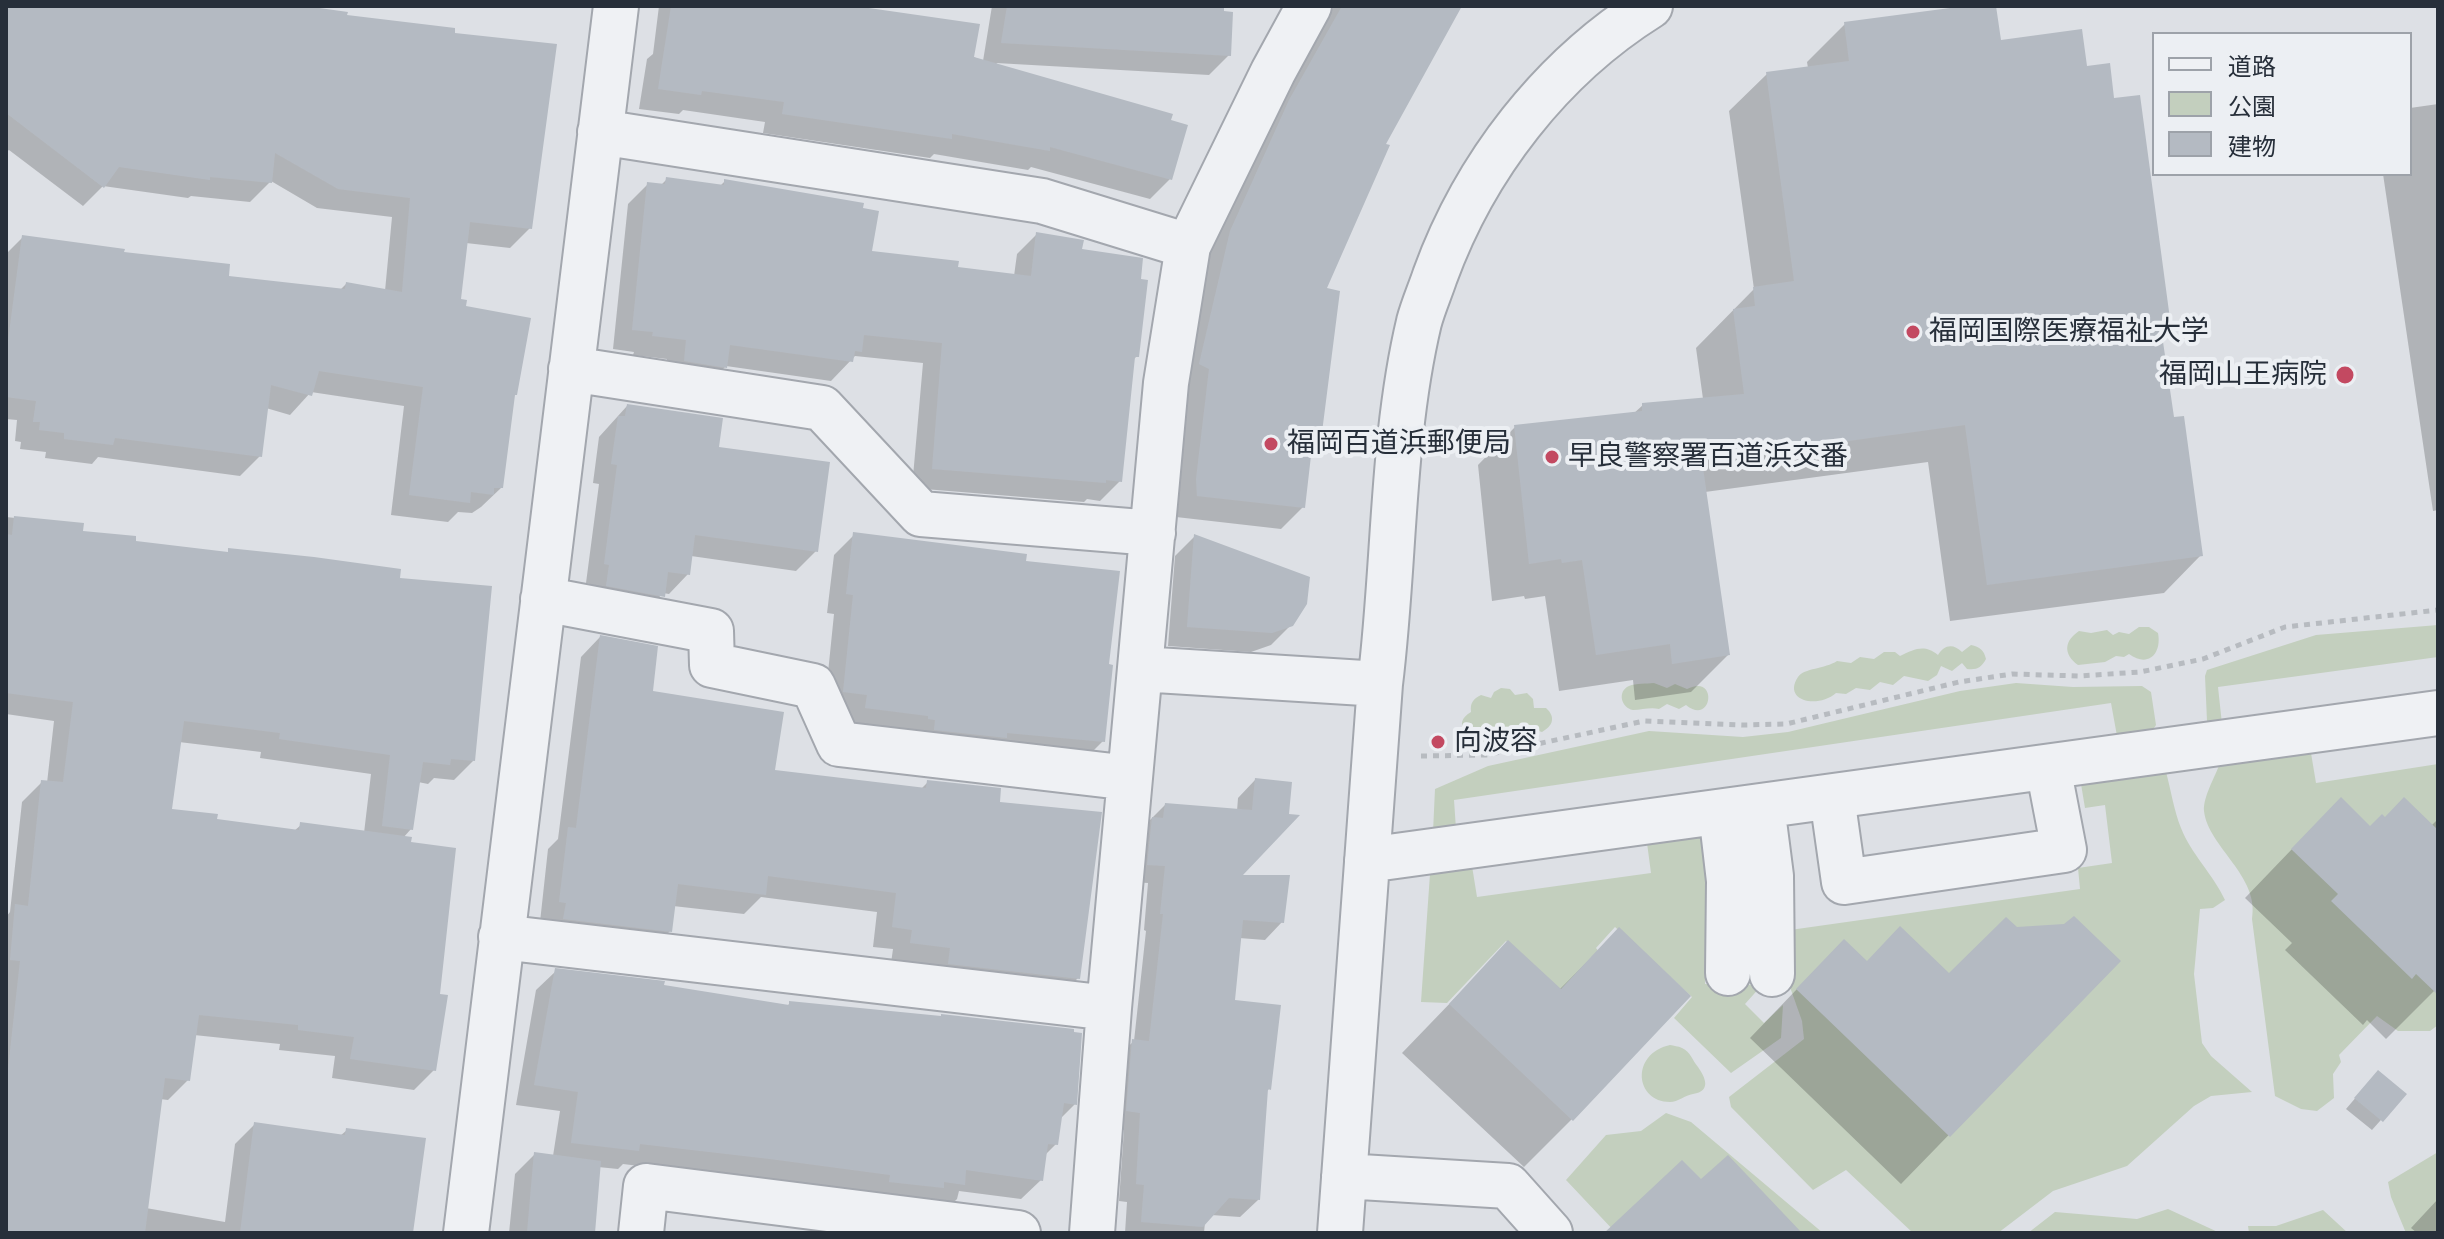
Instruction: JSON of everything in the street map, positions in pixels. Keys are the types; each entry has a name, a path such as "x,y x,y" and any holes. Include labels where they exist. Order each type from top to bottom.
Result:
{"street":[{"path":"466,1233 616,6"},
{"path":"1340,1233 1380,684 1403,420 1419,321 1449,239 1484,173 1521,123 1569,67 1623,23 1650,6"},
{"path":"1092,1233 1109,1008 1166,383 1188,246 1298,10"},
{"path":"600,132 1042,201 1188,246"},
{"path":"571,369 822,408 921,514 1153,533"},
{"path":"543,599 711,631 712,665 813,686 839,744 1130,778"},
{"path":"1140,669 1380,684"},
{"path":"1367,860 2438,713"},
{"path":"1832,797 1844,882 2064,850 2048,767"},
{"path":"1728,973 1729,881 1741,809"},
{"path":"1741,809 1771,876 1772,974"},
{"path":"501,937 1109,1008"},
{"path":"1344,1176 1508,1186 1550,1233"},
{"path":"641,1233 646,1186 1018,1233"}],"path":[{"path":"1421,756 1486,755 1644,721 1786,724 1959,682 2012,674 2079,676 2140,672 2203,659 2285,627 2438,610"}],"green space":[{"path":"2438,625 2438,657 2218,687 2222,724 2216,727 2207,721 2207,670 2316,635"},
{"path":"2139,627 2149,627 2158,633 2156,653 2148,659 2142,660 2129,654 2105,662 2078,665 2068,652 2070,639 2079,631 2091,633 2107,630 2113,635 2119,632 2129,634"},
{"path":"1971,645 1981,649 1986,659 1976,669 1967,669 1962,663 1952,671 1941,666 1937,675 1928,681 1904,676 1893,685 1880,682 1870,690 1856,688 1820,701 1804,700 1795,692 1794,685 1801,674 1837,661 1851,663 1860,657 1874,659 1884,652 1895,652 1900,656 1919,649 1938,655 1946,647 1952,646 1962,652"},
{"path":"1654,683 1667,688 1675,684 1687,689 1697,686 1704,688 1708,693 1706,705 1702,710 1686,705 1679,709 1667,704 1659,709 1633,710 1623,703 1625,688"},
{"path":"2016,683 2073,687 2142,686 2151,692 2156,725 2152,731 2117,736 2111,703 1454,800 1456,829 1433,832 1435,789 1488,766 1649,731 1743,737 1788,732 1960,691"},
{"path":"1501,688 1510,689 1515,695 1527,693 1533,699 1534,708 1546,708 1552,718 1549,727 1542,732 1532,729 1522,737 1510,732 1503,736 1495,735 1486,742 1469,735 1462,721 1471,712 1473,702 1481,695 1491,698"},
{"path":"2311,753 2316,783 2438,764 2438,1025 2430,1031 2398,1031 2377,1016 2339,1055 2341,1062 2333,1074 2334,1098 2317,1111 2301,1109 2275,1096 2252,903 2241,875 2214,837 2204,811 2207,793 2220,763"},
{"path":"2166,772 2176,815 2185,837 2225,900 2213,908 2200,909 2194,974 2202,1043 2211,1056 2252,1092 2211,1096 2194,1106 2127,1166 2053,1191 1998,1233 1913,1233 1846,1170 1813,1190 1731,1107 1729,1097 1804,1039 1802,1021 1785,973 1790,930 2080,889 2078,868 2112,863 2105,805 2085,808 2081,784"},
{"path":"1701,837 1708,881 1705,984 1762,985 1745,1004 1764,1023 1783,1005 1781,1038 1731,1073 1674,1018 1692,997 1615,927 1596,948 1599,952 1561,992 1506,941 1447,1003 1421,1002 1430,874 1472,866 1477,897 1651,873 1647,843"},
{"path":"1670,1045 1687,1052 1701,1071 1705,1087 1670,1102 1658,1100 1650,1094 1642,1077 1648,1058"},
{"path":"1666,1113 1691,1122 1823,1233 1616,1233 1566,1180 1606,1135 1641,1131"},
{"path":"2438,1152 2438,1233 2406,1233 2388,1182"},
{"path":"2168,1209 2220,1233 2028,1233 2055,1212 2137,1219"},
{"path":"2323,1210 2348,1233 2249,1233 2248,1226 2276,1226"}],"building":[{"path":"6,6 305,6 348,12 347,15 455,28 455,33 557,44 532,229 470,222 461,299 467,300 466,306 531,318 515,395 503,488 494,488 494,495 471,492 470,503 409,495 423,387 319,371 312,396 271,385 262,457 115,438 113,445 64,439 64,433 39,430 40,422 33,422 36,401 6,397 6,356 22,235 125,249 124,252 230,264 229,276 345,289 346,282 402,292 410,198 338,189 275,153 272,183 210,177 210,180 119,167 104,188 6,113"},
{"path":"671,6 855,6 980,24 974,57 1173,114 1171,120 1188,125 1172,180 1050,147 1050,151 952,134 952,139 782,114 784,102 702,91 701,95 658,89"},
{"path":"1007,6 1224,6 1224,11 1233,12 1231,56 1001,43"},
{"path":"1342,6 1462,6 1386,144 1390,145 1327,288 1340,291 1320,448 1312,447 1305,508 1197,496 1196,479 1209,369 1199,364 1230,231 1289,100"},
{"name":"福岡国際医療福祉大学","path":"1965,6 1996,6 2001,40 2082,29 2087,66 2110,63 2114,98 2140,95 2172,334 2162,335 2174,417 2184,416 2203,556 1987,585 1965,425 1702,461 1730,655 1672,664 1670,644 1596,655 1582,560 1562,563 1561,559 1529,564 1514,425 1642,411 1642,403 1744,394 1733,309 1755,306 1753,287 1794,281 1766,72 1849,61 1844,22"},
{"path":"666,177 724,185 724,179 864,203 863,208 879,211 872,251 959,261 958,267 1031,276 1036,232 1084,240 1082,249 1143,258 1141,279 1148,280 1139,357 1135,357 1122,482 932,469 942,343 864,335 862,352 855,351 853,362 730,345 727,368 684,361 686,340 632,330 647,182 665,184"},
{"path":"627,404 723,418 719,447 830,462 818,552 695,535 690,575 668,572 665,597 606,586 609,565 604,564 617,465 611,464 618,416 625,416"},
{"path":"14,516 84,523 83,531 136,536 136,541 228,552 228,548 314,557 401,569 400,578 492,586 475,761 451,759 450,765 423,762 413,830 382,826 390,755 279,739 280,733 184,721 172,809 218,814 217,819 299,830 300,822 412,837 411,842 456,848 440,994 448,995 436,1071 350,1059 354,1037 298,1030 298,1025 199,1015 190,1081 165,1078 145,1233 6,1233 6,1087 20,961 10,960 15,904 28,906 41,780 63,782 73,702 6,693 6,534 12,535"},
{"path":"853,532 1027,554 1026,561 1120,571 1109,664 1113,665 1105,742 1007,733 1007,738 934,730 935,720 928,719 928,716 865,708 867,695 843,692 853,595 846,594"},
{"path":"1194,534 1310,577 1307,604 1293,626 1272,633 1187,627"},
{"path":"600,635 658,646 653,691 784,712 775,770 926,788 927,780 1001,788 1000,802 1102,812 1080,979 948,964 950,948 910,943 912,930 892,927 896,893 768,876 766,895 678,884 672,932 563,919 566,903 559,902 568,827 576,828"},
{"path":"1255,778 1292,782 1289,814 1300,815 1243,875 1290,875 1284,923 1243,920 1235,1000 1281,1005 1271,1090 1268,1089 1260,1200 1229,1198 1203,1227 1141,1222 1144,1185 1136,1184 1140,1113 1126,1111 1132,1039 1149,1041 1163,914 1160,914 1165,866 1147,865 1152,817 1163,818 1165,803 1252,810"},
{"path":"2341,797 2370,826 2382,814 2385,817 2404,797 2438,830 2438,995 2416,974 2412,979 2331,901 2338,894 2291,849"},
{"path":"2074,916 2121,961 1950,1137 1796,989 1844,939 1867,961 1900,926 1949,973 2006,917 2017,927 2064,924"},
{"path":"1619,927 1691,996 1573,1121 1449,1004 1508,940 1561,989"},
{"path":"555,968 665,981 664,985 789,1005 789,1001 1074,1029 1074,1032 1082,1033 1077,1105 1064,1103 1058,1145 1048,1144 1043,1181 966,1170 965,1185 944,1182 944,1188 889,1182 890,1175 770,1159 640,1144 639,1151 571,1143 578,1092 534,1085"},
{"path":"2378,1070 2407,1094 2383,1122 2354,1098"},
{"path":"254,1122 345,1135 346,1128 426,1138 413,1233 240,1233"},
{"path":"534,1152 601,1161 595,1233 527,1233"},
{"path":"1728,1155 1802,1233 1604,1233 1682,1160 1701,1179"}],"place":[{"name":"福岡国際医療福祉大学","path":"1913,332"},
{"name":"福岡山王病院","path":"2345,375"},
{"name":"福岡百道浜郵便局","path":"1271,444"},
{"name":"早良警察署百道浜交番","path":"1552,457"},
{"name":"向波容","path":"1438,742"}]}
